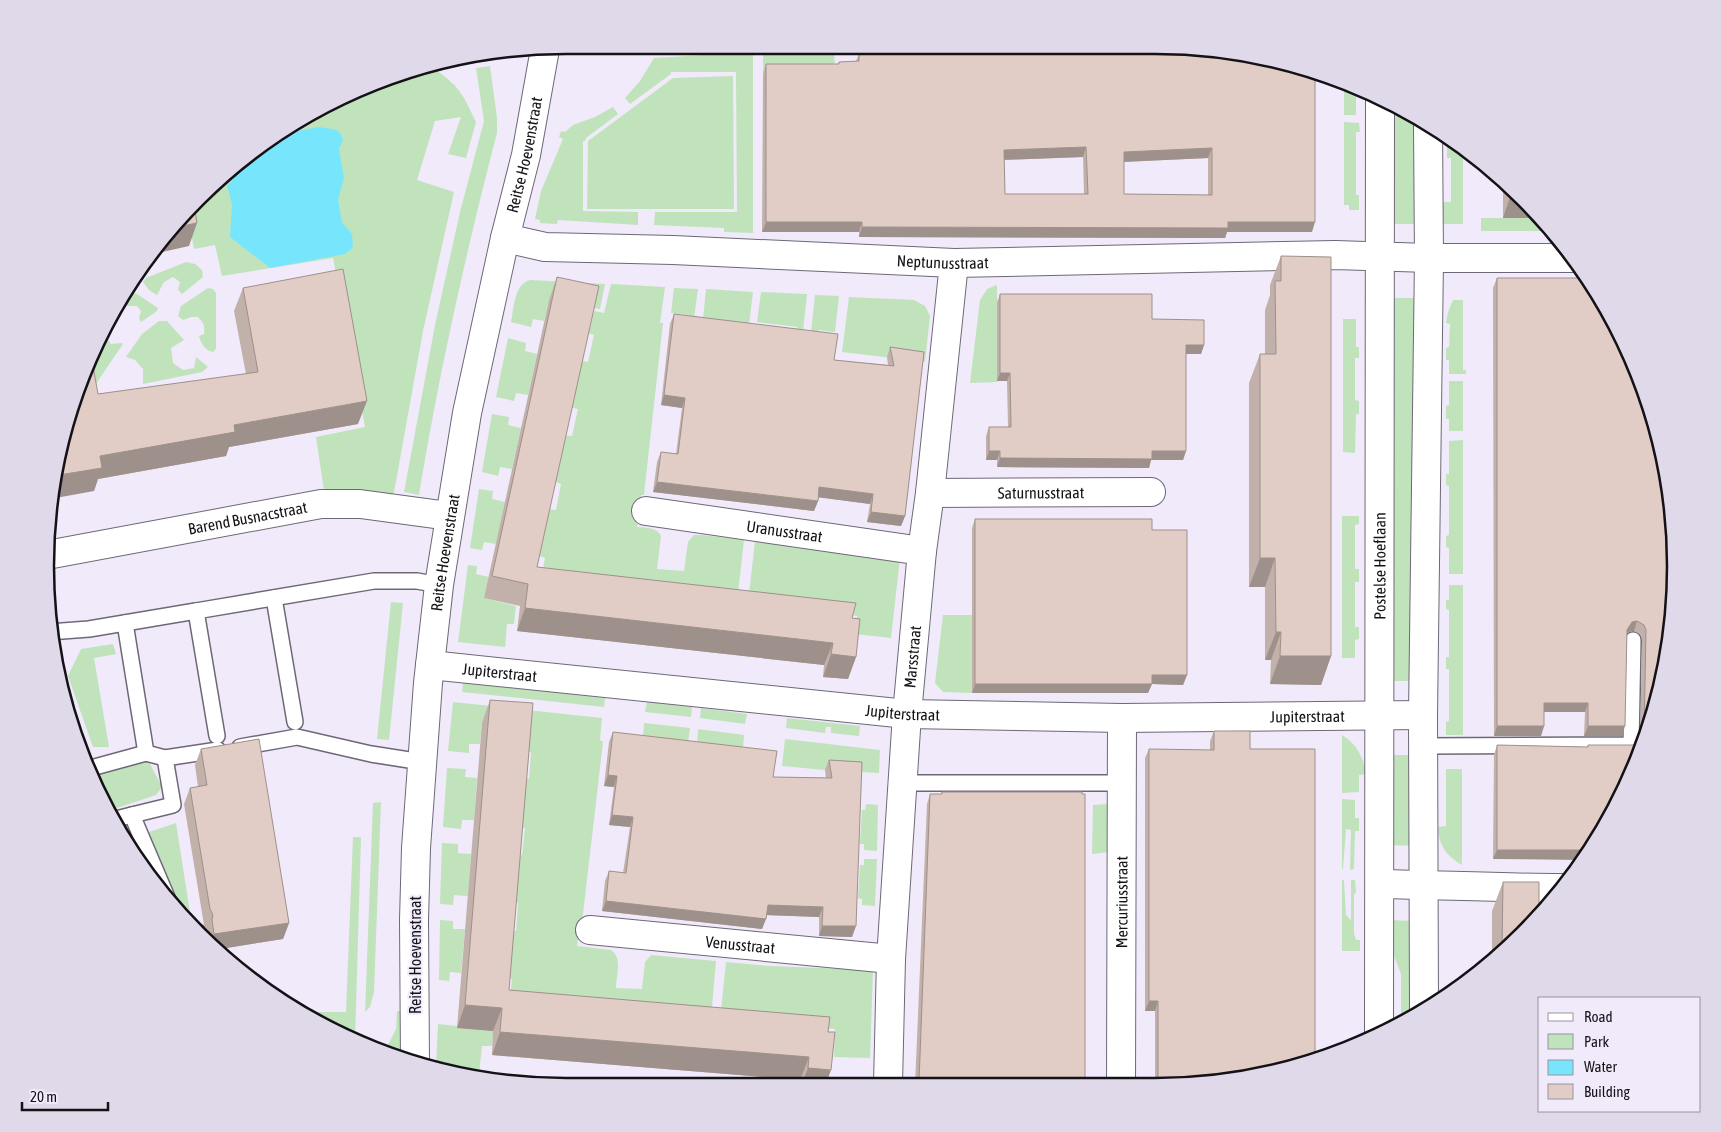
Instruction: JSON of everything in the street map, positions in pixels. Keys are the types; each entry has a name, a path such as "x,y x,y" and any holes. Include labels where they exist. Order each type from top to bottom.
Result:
{"street":[{"name":"Reitse Hoevenstraat","path":"415,1055 414,920 422,762 439,585 448,516 467,413 505,238 528,148 544,55"},
{"name":"Postelse Hoeflaan","path":"1379,1026 1380,106"},
{"path":"1424,1002 1423,715 1429,258 1428,133"},
{"name":"Neptunusstraat","path":"505,238 545,247 673,250 954,262 1381,255 1429,258 1564,258"},
{"name":"Marsstraat","path":"888,1078 890,959 907,714 922,551 930,493 954,262"},
{"name":"Saturnusstraat","path":"930,493 1151,492"},
{"name":"Barend Busnacstraat","path":"54,554 321,504 360,504 448,516"},
{"name":"Uranusstraat","path":"646,512 922,551"},
{"name":"Jupiterstraat","path":"430,665 907,714 1122,718 1423,715"},
{"name":"Mercuriusstraat","path":"1121,1078 1122,718"},
{"path":"1380,884 1424,884 1547,896"},
{"name":"Venusstraat","path":"590,930 890,959"}],"lane":[{"path":"58,631 125,624 374,581 417,581 439,585"},
{"path":"274,598 295,722"},
{"path":"196,612 217,736"},
{"path":"125,624 146,753"},
{"path":"1424,746 1631,745 1633,640"},
{"path":"95,767 146,753 165,758 297,737 371,754 422,762"},
{"path":"120,818 173,805 165,758"},
{"path":"902,783 1122,783"},
{"path":"132,814 157,875"}],"green space":[{"path":"753,54 753,233 724,232 724,228 654,225 655,212 737,212 736,72 671,72 671,74 630,104 625,98 640,81 654,58"},
{"path":"763,54 834,54 835,72 763,74"},
{"path":"490,66 497,118 497,133 454,313 419,495 404,492 435,325 460,212 484,121 476,68"},
{"path":"436,70 450,81 460,92 476,122 466,158 448,154 461,117 435,121 417,180 454,192 423,331 393,498 324,491 316,437 365,427 333,258 222,276 215,245 194,249 189,220 228,181 281,140 310,122 370,93"},
{"path":"733,76 734,209 587,209 588,141 673,78"},
{"path":"1344,90 1356,95 1356,115 1344,115"},
{"path":"613,107 618,114 583,141 583,211 638,212 638,225 558,220 557,224 540,223 540,220 535,219 541,191 563,139 559,137 561,131 565,132 573,125 595,117"},
{"path":"1388,110 1418,126 1418,224 1388,224"},
{"path":"1344,122 1359,123 1360,132 1356,132 1356,195 1359,195 1359,210 1349,210 1349,205 1344,205"},
{"path":"1447,146 1463,157 1463,224 1444,224 1439,202 1451,202 1451,158 1447,158"},
{"path":"1481,218 1530,218 1542,231 1481,231"},
{"path":"186,262 195,264 202,270 203,277 182,294 178,290 180,282 173,277 164,282 157,295 149,290 143,282 146,278"},
{"path":"531,280 605,284 600,309 549,300 544,321 533,319 531,327 511,322 518,291 525,282"},
{"path":"611,284 665,287 660,323 663,323 644,495 641,495 637,527 654,529 661,536 657,569 684,571 688,542 694,535 744,540 737,602 540,585 545,558 537,555 547,509 556,510 561,484 553,481 563,435 572,436 578,409 569,407 579,360 588,362 594,335 585,332 586,329 590,329 594,311 604,313"},
{"path":"997,285 997,382 970,383 980,300 987,289"},
{"path":"208,288 213,289 216,293 216,349 213,352 206,349 201,342 199,336 204,334 204,327 198,317 183,320 178,316 181,306"},
{"path":"674,288 698,289 694,318 688,315 671,313"},
{"path":"706,289 753,292 749,325 743,322 703,319"},
{"path":"761,292 807,294 803,331 797,331 797,327 757,322"},
{"path":"133,293 158,308 157,311 141,322 139,318 141,311 137,306 123,308"},
{"path":"815,295 839,296 835,332 818,330 817,333 811,332"},
{"path":"849,297 914,300 925,306 930,316 925,362 842,352"},
{"path":"1388,298 1418,298 1417,681 1387,681"},
{"path":"1453,300 1463,300 1463,370 1466,370 1466,374 1449,374 1449,360 1446,360 1446,348 1449,347 1450,324 1446,323"},
{"path":"1343,319 1356,319 1356,347 1359,347 1359,358 1355,358 1355,400 1359,401 1359,414 1356,414 1355,453 1343,452"},
{"path":"159,321 167,321 184,340 171,348 173,363 183,370 194,368 196,357 208,367 202,372 143,384 143,369 135,360 126,357 142,334"},
{"path":"508,338 526,343 525,351 537,354 528,395 516,393 514,401 496,397"},
{"path":"107,339 111,344 122,343 123,344 91,391 89,380"},
{"path":"1449,381 1463,381 1463,431 1449,431 1449,419 1446,419 1446,406 1449,405"},
{"path":"492,414 509,417 508,425 521,428 512,469 500,467 498,476 482,472"},
{"path":"1463,440 1463,574 1449,574 1449,548 1446,547 1446,536 1449,535 1449,486 1446,485 1446,474 1449,474 1449,441"},
{"path":"479,489 493,491 492,499 505,502 496,544 484,542 482,550 470,548"},
{"path":"1342,516 1359,516 1359,524 1355,525 1355,569 1359,569 1359,582 1355,582 1355,627 1359,627 1359,639 1355,640 1355,658 1342,658"},
{"path":"755,541 900,558 891,638 855,634 857,616 748,603"},
{"path":"468,565 477,566 476,574 489,577 484,598 516,606 514,624 507,624 505,647 458,642"},
{"path":"1449,585 1463,585 1463,735 1446,735 1446,722 1449,721 1449,669 1446,669 1446,657 1449,657 1449,610 1446,609 1446,600 1449,600"},
{"path":"391,602 403,603 389,740 377,739"},
{"path":"943,615 972,615 972,693 943,692 935,683"},
{"path":"113,644 116,654 94,658 109,747 93,747 68,676 81,649"},
{"path":"463,682 605,698 604,707 462,692"},
{"path":"453,702 602,718 600,740 603,742 583,914 577,946 611,950 615,953 618,962 616,988 642,989 645,962 651,955 716,961 711,1019 509,1007 512,979 504,978 508,931 516,931 518,903 510,902 514,855 522,855 525,828 516,827 520,779 529,779 531,752 522,751 482,723 480,744 469,744 469,753 448,751"},
{"path":"647,702 692,707 691,717 645,712"},
{"path":"701,708 747,714 745,724 700,718"},
{"path":"787,718 860,726 859,736 831,733 831,727 826,727 825,733 786,728"},
{"path":"644,723 690,728 688,743 643,738"},
{"path":"698,729 744,735 743,749 697,744"},
{"path":"1342,735 1356,747 1367,774 1359,775 1359,792 1342,793"},
{"path":"785,739 880,750 879,773 782,766"},
{"path":"1387,755 1417,755 1417,846 1387,845"},
{"path":"145,760 149,762 162,787 156,795 115,809 98,774"},
{"path":"447,768 466,769 465,777 477,778 474,820 462,820 461,829 443,827"},
{"path":"1446,769 1462,769 1462,865 1444,849 1438,833 1438,827 1446,826"},
{"path":"1342,799 1355,800 1355,818 1359,818 1359,831 1355,831 1354,869 1350,870 1351,830 1346,829 1342,869"},
{"path":"381,802 374,992 370,1007 365,1012 373,803"},
{"path":"866,804 878,805 877,851 864,850 864,844 860,844 862,810 865,810"},
{"path":"1109,804 1109,852 1092,854 1093,805"},
{"path":"176,823 190,914 168,888 146,833"},
{"path":"353,837 361,837 355,1032 314,1012 346,1012"},
{"path":"442,843 458,844 458,853 471,854 468,896 454,895 453,905 440,904"},
{"path":"864,859 877,859 875,906 862,905 862,899 858,898 860,865 864,865"},
{"path":"1342,880 1344,880 1346,915 1351,920 1351,880 1355,880 1354,933 1356,940 1360,940 1360,951 1342,951"},
{"path":"440,920 453,921 453,929 465,929 461,973 450,972 449,981 439,980"},
{"path":"1386,920 1417,921 1417,1006 1401,1015 1401,974 1386,935"},
{"path":"726,962 770,966 873,970 870,1058 834,1057 835,1029 720,1020"},
{"path":"397,1011 402,1011 402,1051 388,1046 396,1029"},
{"path":"438,1024 457,1026 457,1028 494,1031 492,1046 482,1046 479,1070 436,1062"}],"water":[{"path":"318,127 340,132 343,140 339,149 344,178 338,200 342,222 352,234 353,247 345,254 270,268 230,237 232,204 227,186 239,172 254,160 295,131"}],"building":[{"path":"859,54 1189,55 1255,64 1315,79 1315,222 1228,222 1228,228 862,227 862,222 766,222 766,64 839,64 839,62 859,61","holes":["1086,147 1088,194 1005,194 1004,150","1212,148 1212,195 1124,194 1124,152"]},
{"path":"195,213 197,223 183,226"},
{"path":"1281,256 1331,257 1331,656 1280,656 1281,632 1276,632 1275,558 1260,558 1260,354 1276,354 1275,281 1281,281"},
{"path":"343,269 367,401 234,425 235,432 100,456 102,468 62,474 71,433 93,369 98,394 258,372 243,288"},
{"path":"557,277 599,286 537,567 856,603 852,618 860,619 856,657 831,654 833,643 525,608 528,584 492,576"},
{"path":"1497,278 1579,278 1599,310 1628,370 1650,433 1657,466 1663,499 1667,566 1663,633 1657,666 1644,717 1646,630 1644,625 1637,621 1632,622 1627,630 1625,726 1588,726 1588,703 1544,703 1544,726 1497,726"},
{"path":"1000,294 1152,294 1152,319 1204,320 1204,345 1186,345 1186,451 1152,451 1152,459 1000,458 1000,451 989,451 989,427 1011,427 1010,373 1000,373"},
{"path":"674,314 838,334 834,360 894,366 890,347 924,352 905,516 871,512 873,494 819,487 818,501 657,482 661,452 678,454 685,398 664,395"},
{"path":"975,519 1152,519 1152,530 1187,530 1187,675 1152,675 1152,684 975,684"},
{"path":"490,700 533,703 509,990 830,1017 828,1032 835,1032 831,1070 808,1068 809,1057 500,1032 502,1008 465,1005"},
{"path":"1214,731 1250,731 1250,749 1315,749 1315,1053 1288,1061 1222,1074 1158,1078 1158,1001 1149,1001 1149,749 1214,750"},
{"path":"613,732 777,751 773,777 832,778 829,760 862,762 856,926 822,926 823,907 768,905 766,919 606,901 609,871 626,873 633,817 612,815 617,776 608,775"},
{"path":"259,739 289,923 214,934 213,915 210,909 190,788 207,785 201,749"},
{"path":"1497,745 1588,747 1588,745 1635,745 1614,793 1582,850 1497,850"},
{"path":"942,792 1082,792 1082,794 1085,794 1085,1078 919,1078 930,794 942,794"},
{"path":"1503,882 1539,882 1539,905 1502,942"}]}
